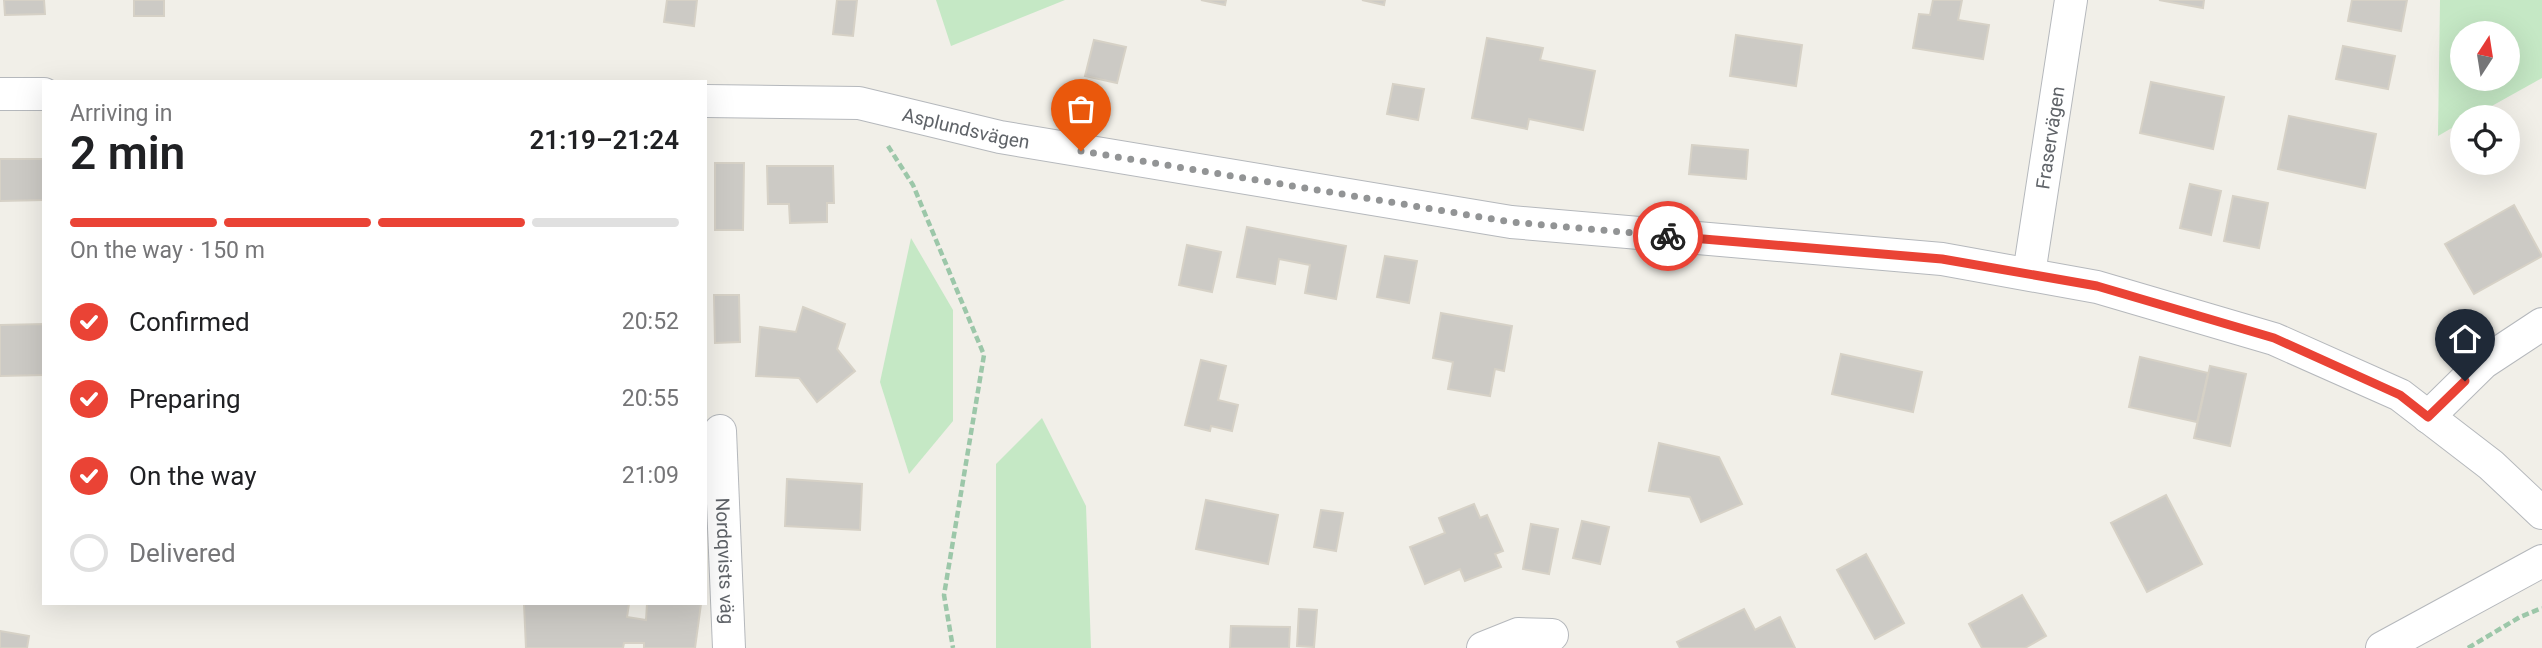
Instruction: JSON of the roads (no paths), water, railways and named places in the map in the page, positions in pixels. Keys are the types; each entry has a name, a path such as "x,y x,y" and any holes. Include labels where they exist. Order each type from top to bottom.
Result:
{"street":[{"name":"Fraservägen","path":"2029,274 2071,0"},
{"path":"0,94 42,94"},
{"name":"Asplundsvägen","path":"707,101 859,103 1000,137 1511,222 1942,259 2097,286 2274,338 2400,395 2491,465 2542,513"},
{"path":"2428,417 2483,363 2542,324"},
{"name":"Nordqvists väg","path":"720,431 729,648"},
{"path":"2382,648 2542,561"},
{"path":"1483,648 1518,634 1552,635"}]}
